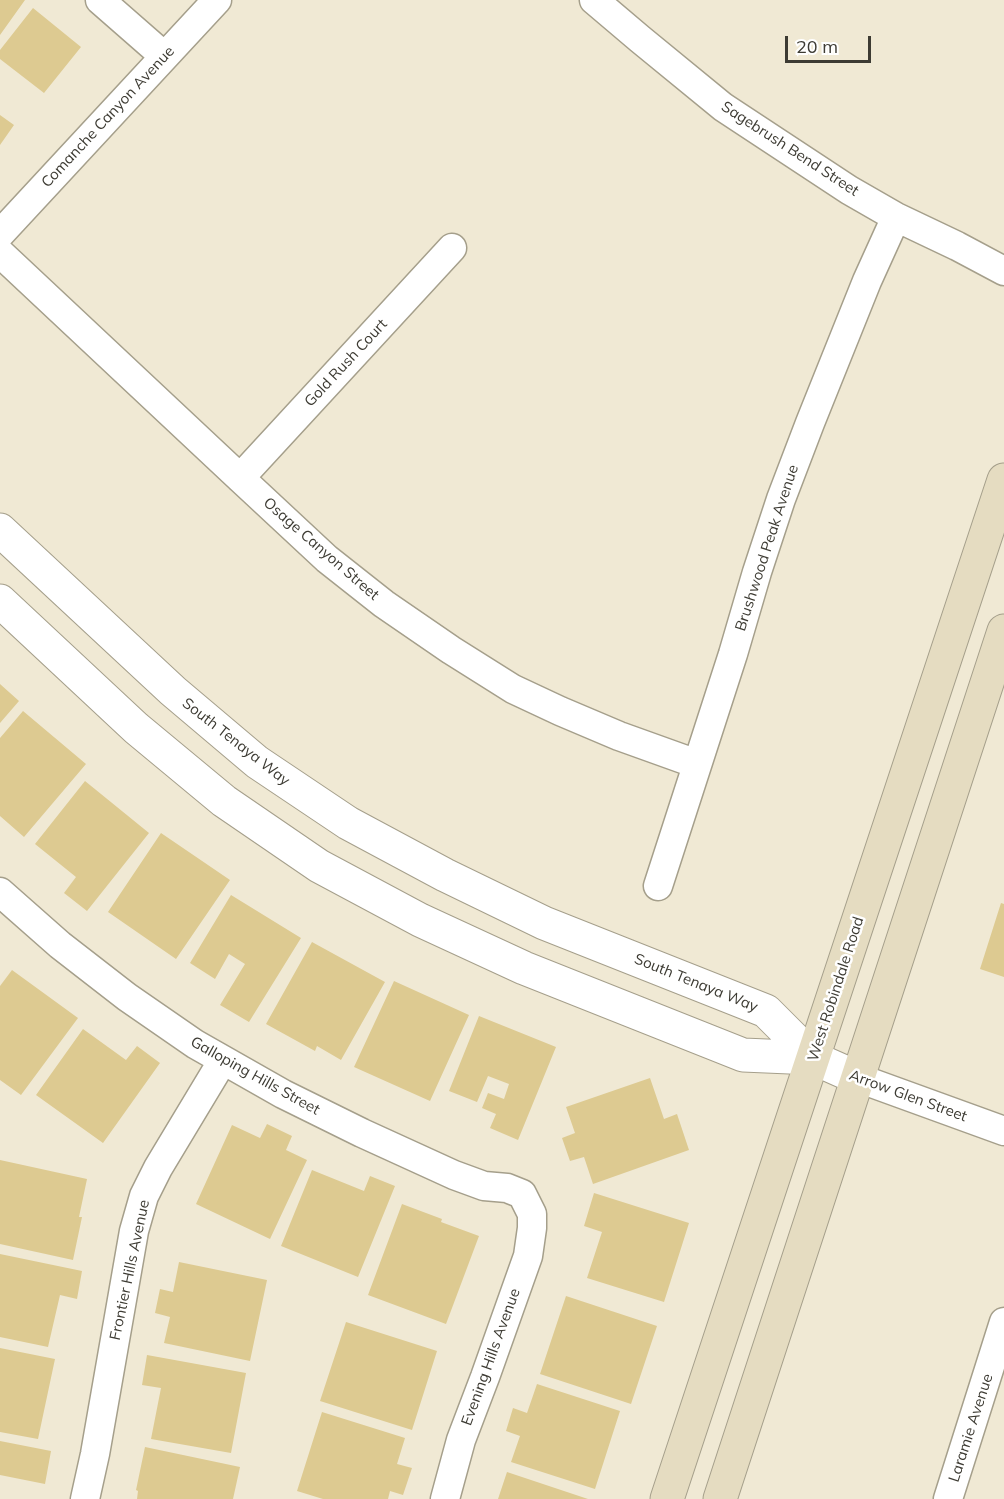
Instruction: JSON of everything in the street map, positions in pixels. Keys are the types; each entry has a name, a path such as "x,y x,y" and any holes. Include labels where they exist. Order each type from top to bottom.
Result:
{"main road":[{"name":"West Robindale Road","path":"667,1499 1004,480"},
{"path":"720,1499 1004,631"}],"street":[{"path":"100,0 164,56"},
{"name":"Comanche Canyon Avenue","path":"0,234 217,0"},
{"name":"Sagebrush Bend Street","path":"594,0 622,9 723,107 849,190 896,217 1004,271"},
{"name":"Brushwood Peak Avenue","path":"658,886 781,499 850,322 896,217"},
{"name":"Gold Rush Court","path":"240,478 452,248"},
{"name":"Osage Canyon Street","path":"0,253 327,559 384,604 451,650 513,688 619,736 697,764"},
{"name":"South Tenaya Way","path":"0,531 172,691 257,762 348,823 445,875 544,923 766,1011 813,1058"},
{"path":"0,602 136,728 224,801 319,866 420,920 524,968 743,1055 813,1058"},
{"name":"Galloping Hills Street","path":"0,892 60,945 127,997 195,1044 284,1094 362,1133 454,1175 484,1186 507,1188 522,1194 532,1214"},
{"name":"Arrow Glen Street","path":"813,1058 858,1078 1004,1131"},
{"name":"Frontier Hills Avenue","path":"85,1499 134,1231 144,1196 158,1168 224,1060"},
{"name":"Evening Hills Avenue","path":"444,1499 461,1440 528,1257 532,1214"},
{"name":"Laramie Avenue","path":"948,1499 1004,1322"}],"building":[{"path":"0,0 25,0 0,35"},
{"path":"33,8 81,47 44,93 0,59 0,50"},
{"path":"0,115 14,125 0,145"},
{"path":"0,684 19,701 0,723"},
{"path":"23,711 86,764 24,837 0,816 0,738"},
{"path":"85,781 149,833 87,911 64,893 76,877 35,844"},
{"path":"161,833 230,880 176,959 108,912"},
{"path":"231,895 301,938 249,1022 220,1005 245,964 229,954 215,979 190,963"},
{"path":"1001,903 1004,904 1004,977 980,969"},
{"path":"312,942 385,982 341,1060 317,1046 315,1051 266,1024"},
{"path":"12,970 78,1018 21,1095 0,1080 0,986"},
{"path":"394,981 469,1015 430,1101 354,1067"},
{"path":"479,1016 556,1047 518,1140 490,1128 496,1114 482,1108 488,1093 504,1099 509,1084 488,1076 477,1102 449,1091"},
{"path":"83,1029 126,1060 137,1046 160,1063 103,1143 36,1095"},
{"path":"650,1078 664,1119 677,1114 689,1150 593,1184 584,1157 570,1161 562,1138 575,1133 566,1107"},
{"path":"267,1124 292,1136 286,1150 307,1160 270,1239 196,1204 232,1125 260,1138"},
{"path":"0,1160 87,1179 73,1260 0,1244"},
{"path":"312,1170 364,1191 370,1176 395,1186 358,1277 281,1246"},
{"path":"594,1193 689,1223 664,1302 587,1278 602,1232 584,1226"},
{"path":"402,1204 479,1236 446,1324 368,1295"},
{"path":"0,1254 82,1271 77,1299 60,1295 48,1347 0,1337"},
{"path":"179,1262 267,1280 250,1361 164,1343 170,1317 155,1313 160,1289 173,1292"},
{"path":"566,1296 657,1326 631,1404 540,1374"},
{"path":"346,1322 437,1351 412,1430 320,1401"},
{"path":"0,1348 55,1359 38,1439 0,1432"},
{"path":"147,1355 246,1373 231,1453 151,1439 161,1388 142,1385"},
{"path":"537,1384 620,1411 595,1489 511,1462 520,1436 506,1431 513,1408 527,1413"},
{"path":"322,1412 405,1438 397,1464 412,1468 403,1495 390,1491 388,1499 323,1499 297,1491"},
{"path":"0,1441 51,1451 45,1484 0,1475"},
{"path":"145,1447 240,1467 233,1499 137,1499 138,1491 136,1490"},
{"path":"507,1472 588,1499 498,1499"}]}
